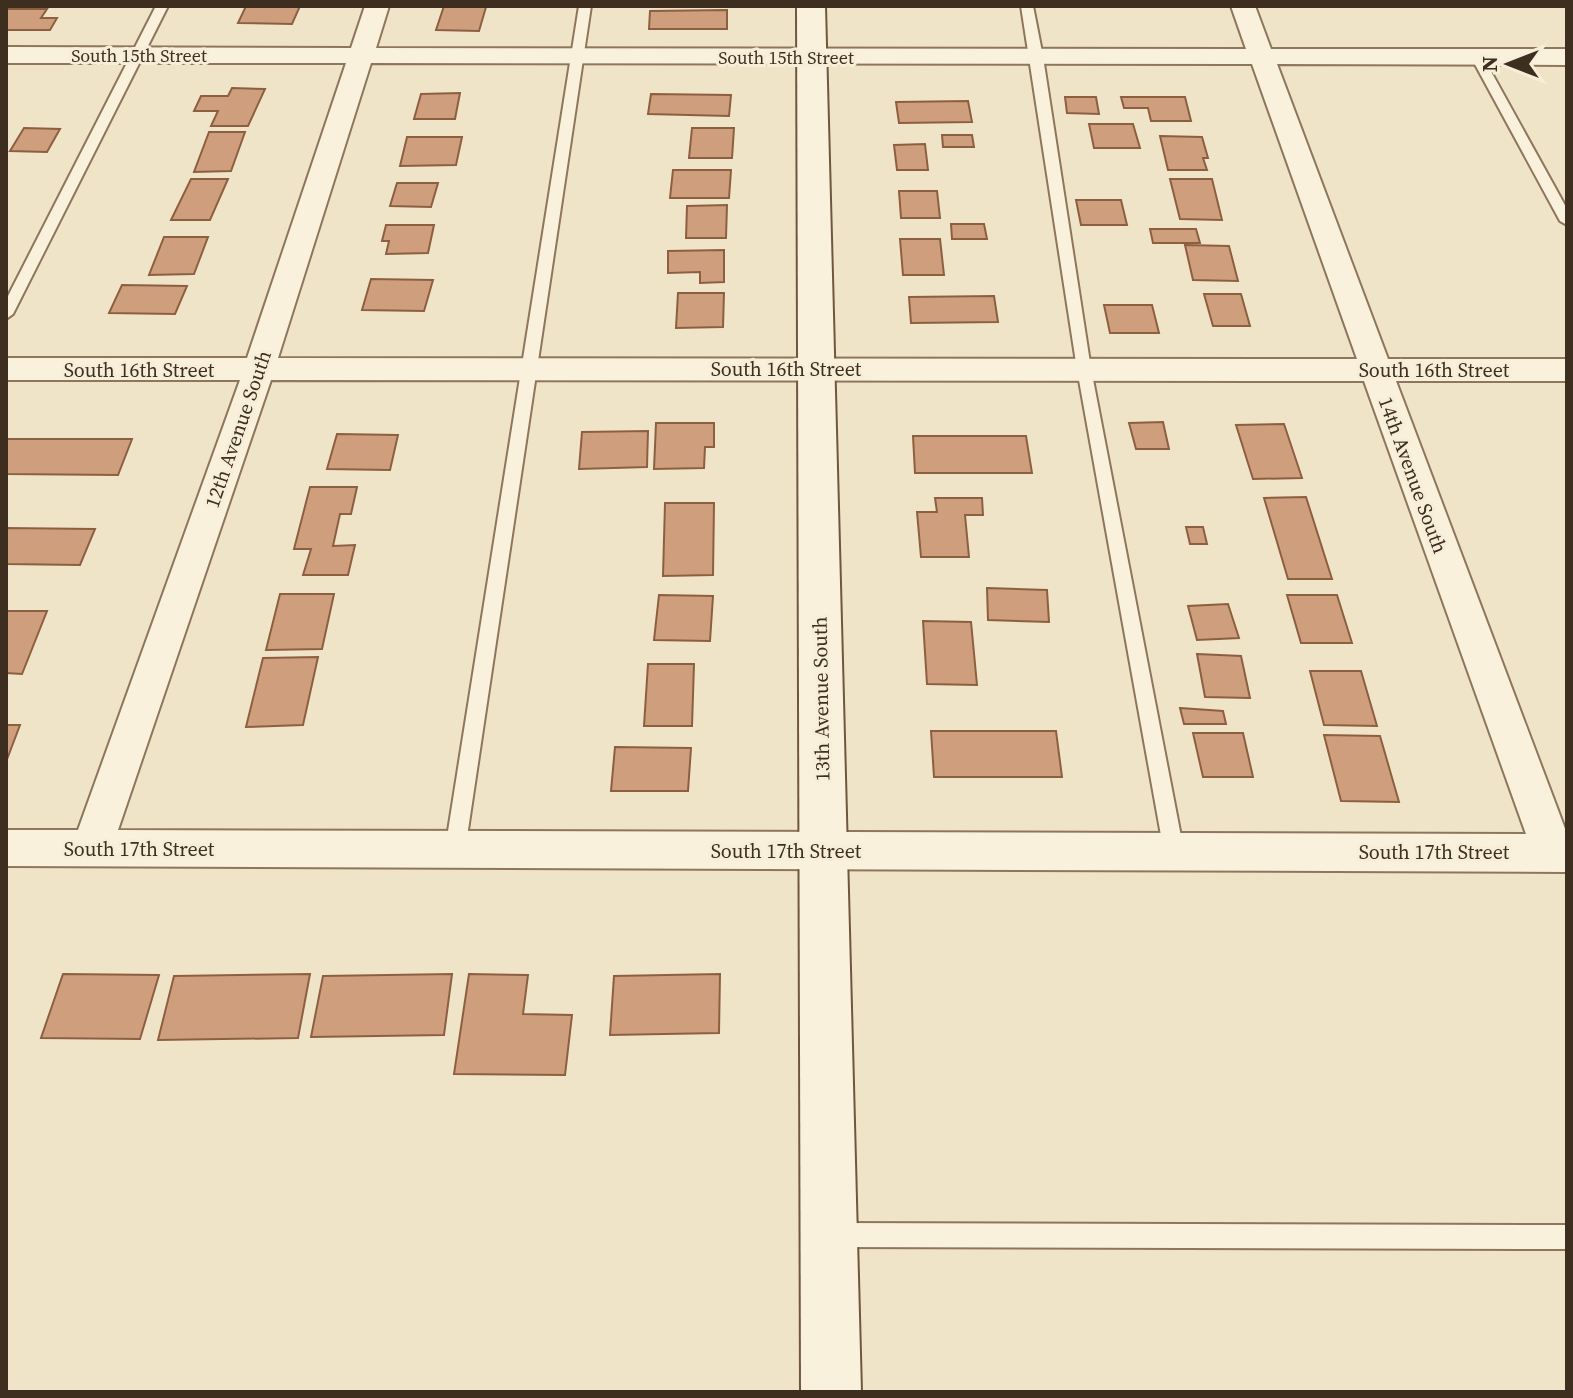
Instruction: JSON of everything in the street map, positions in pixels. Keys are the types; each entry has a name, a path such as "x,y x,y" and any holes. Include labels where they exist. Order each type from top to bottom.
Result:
{"street":[{"name":"12th Avenue South","path":"92,849 259,370 377,6"},
{"name":"13th Avenue South","path":"811,6 831,1392"},
{"name":"14th Avenue South","path":"1243,6 1374,370 1560,853"},
{"name":"South 15th Street","path":"6,55 1567,57"},
{"name":"South 16th Street","path":"6,369 1567,370"},
{"name":"South 17th Street","path":"6,848 1560,853"}],"lane":[{"path":"6,314 162,6"},
{"path":"455,850 585,6"},
{"path":"1027,6 1084,369 1174,852"},
{"path":"1477,57 1567,221"},
{"path":"829,1235 1567,1237"}],"building":[{"path":"246,6 300,6 292,24 238,23"},
{"path":"444,6 486,7 479,31 436,30"},
{"path":"6,9 47,9 41,18 57,18 50,30 6,30"},
{"path":"727,10 727,29 649,29 650,11"},
{"path":"232,88 265,89 248,126 211,126 218,111 194,111 201,96 228,96"},
{"path":"460,93 455,119 414,119 421,94"},
{"path":"651,94 731,95 729,116 648,114"},
{"path":"1065,97 1096,97 1099,114 1067,113"},
{"path":"1121,97 1185,97 1191,121 1151,121 1148,108 1124,108"},
{"path":"968,101 972,122 899,123 896,102"},
{"path":"1089,124 1133,124 1140,148 1094,148"},
{"path":"24,128 60,129 47,152 10,151"},
{"path":"692,128 734,128 732,158 689,158"},
{"path":"209,132 245,132 231,171 194,172"},
{"path":"942,135 972,135 974,147 943,147"},
{"path":"1160,136 1202,137 1208,158 1203,158 1207,170 1168,170"},
{"path":"407,137 462,137 456,165 400,166"},
{"path":"925,144 928,170 897,170 894,145"},
{"path":"673,170 731,170 729,198 670,198"},
{"path":"191,179 228,179 210,220 171,220"},
{"path":"1170,179 1212,179 1222,220 1180,219"},
{"path":"397,183 438,183 431,207 390,206"},
{"path":"899,191 937,191 940,218 901,218"},
{"path":"1076,200 1121,200 1127,225 1081,225"},
{"path":"727,205 726,238 686,238 687,206"},
{"path":"951,224 984,224 987,239 952,239"},
{"path":"386,225 434,225 428,253 386,254 389,241 382,241"},
{"path":"1150,229 1196,229 1200,243 1153,243"},
{"path":"164,237 208,237 194,274 149,275"},
{"path":"900,239 940,239 944,275 903,275"},
{"path":"1185,245 1229,246 1238,281 1193,280"},
{"path":"724,250 724,282 700,283 700,272 668,273 668,251"},
{"path":"371,279 433,280 424,311 362,310"},
{"path":"122,285 187,286 175,314 109,313"},
{"path":"678,293 724,293 723,327 676,328"},
{"path":"1204,294 1241,294 1250,326 1213,326"},
{"path":"994,296 998,322 911,323 909,297"},
{"path":"1104,305 1152,305 1159,333 1110,333"},
{"path":"1163,422 1169,449 1136,449 1129,423"},
{"path":"656,423 714,423 714,447 705,447 704,468 654,469"},
{"path":"1284,424 1302,478 1253,479 1236,425"},
{"path":"648,431 647,467 579,469 582,432"},
{"path":"337,434 398,435 390,470 327,469"},
{"path":"913,436 1026,436 1032,473 915,473"},
{"path":"6,439 132,439 118,475 6,474"},
{"path":"310,487 357,487 351,514 340,514 333,546 355,545 348,575 303,575 311,549 294,549"},
{"path":"1306,497 1332,579 1288,579 1264,498"},
{"path":"935,498 982,498 983,515 965,515 969,557 921,557 917,512 937,512"},
{"path":"665,503 714,503 713,575 663,576"},
{"path":"1186,527 1203,527 1207,544 1190,544"},
{"path":"6,528 95,529 80,565 6,564"},
{"path":"987,588 1047,590 1049,622 988,620"},
{"path":"280,594 334,594 322,649 266,650"},
{"path":"659,595 713,596 710,641 654,640"},
{"path":"1287,595 1337,595 1352,643 1301,643"},
{"path":"1228,604 1239,638 1197,640 1188,606"},
{"path":"6,611 47,611 22,674 6,673"},
{"path":"923,621 971,622 977,685 927,684"},
{"path":"1197,654 1241,656 1250,698 1205,697"},
{"path":"318,657 303,725 246,727 263,658"},
{"path":"648,664 694,664 692,726 644,726"},
{"path":"1310,671 1361,671 1377,726 1324,725"},
{"path":"1180,708 1223,711 1226,724 1184,724"},
{"path":"6,725 20,725 6,762"},
{"path":"931,731 1056,731 1062,777 934,777"},
{"path":"1193,733 1243,733 1253,777 1203,777"},
{"path":"1324,735 1380,736 1399,802 1341,801"},
{"path":"615,747 691,748 688,791 611,791"},
{"path":"63,974 159,975 140,1039 41,1038"},
{"path":"310,974 298,1038 158,1040 174,976"},
{"path":"452,974 444,1035 311,1037 323,976"},
{"path":"469,974 528,975 523,1014 572,1015 565,1075 454,1074"},
{"path":"720,974 719,1033 610,1035 614,976"}]}
